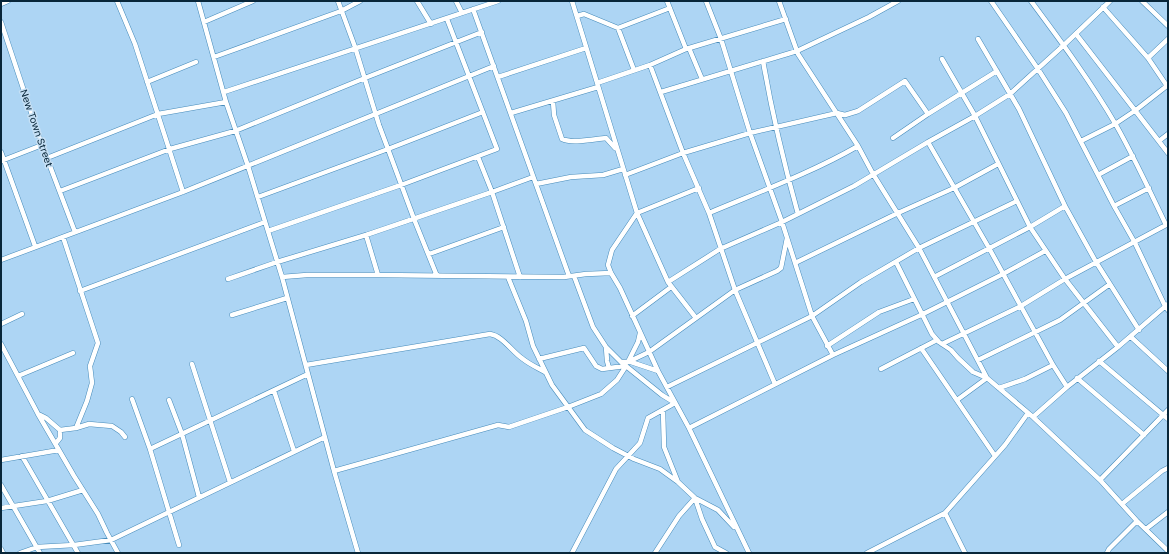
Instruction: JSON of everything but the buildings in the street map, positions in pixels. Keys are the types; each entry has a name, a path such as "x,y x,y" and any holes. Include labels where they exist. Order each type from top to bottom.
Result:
{"street":[{"path":"1,4 8,1"},
{"path":"117,1 135,44 183,192"},
{"path":"198,1 226,102 258,197 282,277 334,471 358,553"},
{"path":"204,22 253,1"},
{"path":"338,1 356,47 379,124 437,276"},
{"path":"214,57 341,11 360,1"},
{"path":"417,1 431,24"},
{"path":"456,1 462,13"},
{"path":"224,92 498,1"},
{"path":"572,1 637,213 668,282 696,318"},
{"path":"667,1 702,79"},
{"path":"706,1 720,39 750,133 782,222 812,316 832,355"},
{"path":"779,1 797,51 858,146 873,174 919,248 987,378"},
{"path":"661,92 797,51 869,17 898,1"},
{"path":"990,1 1038,69 1066,113 1167,307 1077,378 1033,417"},
{"path":"942,344 1021,306 1096,262 1167,226 1133,156 1115,124 1064,45 1031,1"},
{"path":"668,282 720,249 782,222 854,186 1010,94 1110,1"},
{"path":"1142,1 1168,26"},
{"path":"1081,141 1115,124 1167,88 1148,58 1103,7"},
{"path":"577,16 584,14 618,28 670,8"},
{"path":"473,9 533,177 571,276 593,328 606,347 621,362 658,371"},
{"path":"268,231 401,185 497,149 447,19"},
{"path":"511,113 553,101 598,85 688,49 786,19"},
{"name":"New Town Street","path":"1,22 42,146 75,232"},
{"path":"618,28 634,70"},
{"path":"60,190 170,149 235,131 482,32"},
{"path":"1076,34 1168,153"},
{"path":"978,39 1019,109 1065,206 1096,262 1139,330"},
{"path":"1148,58 1168,39"},
{"path":"498,77 586,48"},
{"path":"942,59 975,116 1030,227 1065,279 1118,347"},
{"path":"763,61 770,105 788,180 798,214"},
{"path":"147,82 196,62"},
{"path":"650,65 709,213 735,290 775,384"},
{"path":"1,260 35,246 183,192 494,66"},
{"path":"893,138 928,114 997,71"},
{"path":"625,175 684,153 750,133 837,113 845,115 858,111 905,81 928,114"},
{"path":"553,101 554,115 562,139 565,141 580,141 606,138 617,150"},
{"path":"47,158 158,114 226,102"},
{"path":"258,197 483,112"},
{"path":"1159,141 1168,134"},
{"path":"928,142 973,223 989,248 1053,365 1067,387"},
{"path":"2,161 42,146"},
{"path":"709,213 832,161 858,146"},
{"path":"1,152 2,161 35,246"},
{"path":"1098,175 1133,156"},
{"path":"478,157 492,192 520,277"},
{"path":"795,263 898,213 954,188 998,164"},
{"path":"536,184 571,178 603,175 623,169"},
{"path":"228,279 277,262 366,236 533,177"},
{"path":"699,188 637,213 612,250 608,265 658,371 689,428 749,553"},
{"path":"1114,206 1149,188"},
{"path":"667,387 812,316 861,282 919,248 1017,201"},
{"path":"934,277 1030,227 1065,206"},
{"path":"80,290 265,222"},
{"path":"429,254 504,227"},
{"path":"366,236 378,275"},
{"path":"63,237 98,343 90,366 92,382 87,401 76,428"},
{"path":"539,359 584,348 596,366 602,369 627,364 649,352 735,290 777,271 780,268 787,237"},
{"path":"689,428 832,355 948,302 1045,251"},
{"path":"896,262 921,315 937,340 951,350 973,372 987,378 1033,417 1100,480 1137,521 1168,551"},
{"path":"282,277 307,275 378,275 520,277 571,276 611,273"},
{"path":"508,277 526,321 533,346 552,385 585,430 627,456 660,469 678,482 694,498 718,510 737,530"},
{"path":"978,360 1060,320 1110,284"},
{"path":"632,316 671,287"},
{"path":"232,315 287,298"},
{"path":"827,346 879,312 914,299"},
{"path":"1,324 22,314"},
{"path":"334,471 498,425 509,427 601,394 617,380 638,342 640,333"},
{"path":"306,365 490,334 495,335 502,340 523,360 546,372"},
{"path":"1130,337 1168,371"},
{"path":"880,369 937,340"},
{"path":"1,344 38,414 98,514 118,553"},
{"path":"606,347 609,368"},
{"path":"921,348 995,456"},
{"path":"18,376 73,353"},
{"path":"1099,361 1168,419"},
{"path":"192,364 230,482"},
{"path":"627,364 662,395 675,403"},
{"path":"999,388 1025,379 1053,365"},
{"path":"150,449 308,374"},
{"path":"957,400 987,378"},
{"path":"1077,378 1144,435"},
{"path":"274,391 294,452"},
{"path":"132,399 150,449 179,546"},
{"path":"169,400 182,434 199,497"},
{"path":"572,553 616,468 640,443 648,418 675,403"},
{"path":"663,410 664,447 678,482"},
{"path":"1100,480 1168,410"},
{"path":"867,553 945,513 1005,445 1028,413"},
{"path":"38,414 46,418 60,430 76,428 89,424 112,426 121,432 125,437"},
{"path":"56,443 60,438 60,430"},
{"path":"20,553 37,548 110,540 325,437"},
{"path":"1,460 59,450"},
{"path":"22,456 78,553"},
{"path":"1122,504 1162,471 1168,468"},
{"path":"1,485 40,553"},
{"path":"1,508 47,501 83,490"},
{"path":"655,553 679,516 694,498"},
{"path":"694,498 715,547 726,553"},
{"path":"1146,529 1168,512"},
{"path":"945,513 965,553"},
{"path":"1107,553 1109,549 1137,521"}]}
